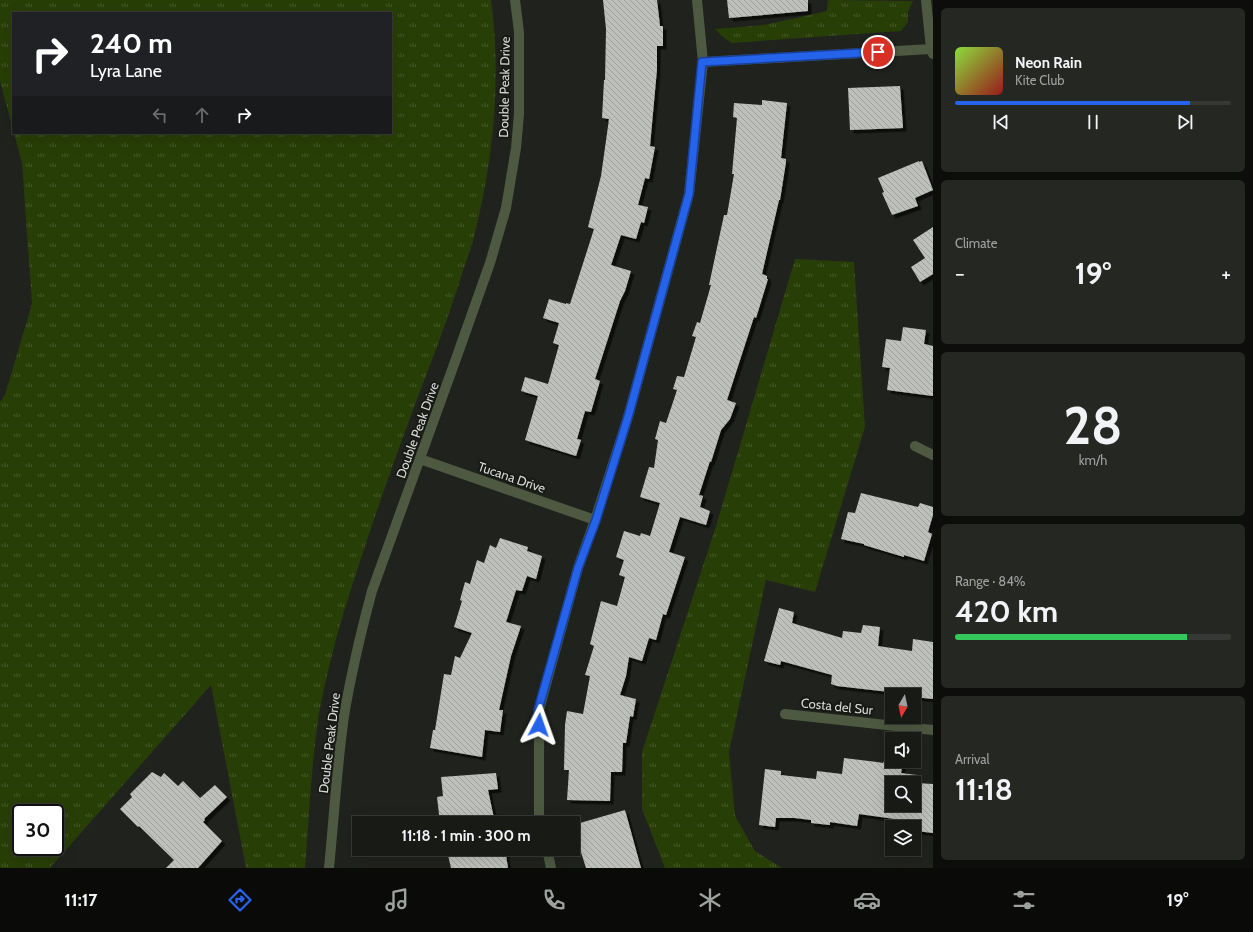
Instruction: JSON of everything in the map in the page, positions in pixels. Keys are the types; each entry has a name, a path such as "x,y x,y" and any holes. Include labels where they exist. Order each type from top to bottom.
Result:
{"street":[{"name":"Double Peak Drive","path":"329,868 343,724 361,630 381,563 420,459 490,262 506,208 519,114 519,32 515,0"},
{"path":"539,816 538,710 578,568 596,520 628,417 689,194 702,62 697,0"},
{"path":"702,62 932,51 926,0"},
{"path":"915,446 933,455"},
{"name":"Tucana Drive","path":"420,459 596,520"},
{"name":"Costa del Sur","path":"785,714 933,730"},
{"path":"548,856 551,868"}],"green space":[{"path":"0,0 491,0 496,60 494,121 486,182 480,212 473,241 459,284 378,508 351,588 336,641 318,720 305,868 246,868 211,685 64,852 64,804 12,804 12,856 61,856 50,868 0,868 0,402 5,395 32,304 22,163 14,134 392,134 392,12 12,12 12,126 0,81"},
{"path":"828,0 913,1 908,12 908,22 901,31 732,43 724,38 715,29 764,25 827,11"},
{"path":"795,259 854,262 865,427 815,592 766,580 729,752 735,816 755,851 782,868 665,868 642,809 642,752 717,523"}],"building":[{"path":"603,0 657,0 660,26 663,26 663,46 657,46 657,69 650,146 655,147 649,179 645,178 638,205 648,207 644,223 641,222 636,239 621,235 611,265 631,271 595,379 600,381 591,412 585,411 577,439 581,440 576,456 525,440 538,396 521,391 525,377 548,384 559,345 553,343 559,323 543,318 549,299 570,304 594,229 588,227 601,176 609,119 602,118 605,80 606,29"},
{"path":"727,0 808,0 808,11 729,18"},
{"path":"900,86 903,128 850,130 848,88"},
{"path":"762,100 787,103 781,158 786,159 786,162 780,200 762,274 767,276 768,279 727,400 736,403 730,419 721,430 699,495 703,496 700,507 710,511 706,525 680,517 669,552 685,557 666,615 663,614 656,640 649,638 642,661 629,657 626,676 620,695 636,699 633,717 630,716 626,743 623,743 622,772 611,772 610,801 567,800 569,770 564,770 565,725 567,711 583,714 590,676 585,675 594,646 590,644 601,601 617,606 625,577 619,575 624,560 616,557 624,531 640,536 641,533 650,536 660,503 640,497 649,467 654,468 658,440 655,439 660,421 666,423 677,390 673,389 677,376 684,377 696,337 692,336 697,322 700,323 711,285 709,285 724,215 727,215 734,174 732,174 737,118 733,117 734,103 762,105"},
{"path":"922,161 933,190 915,198 918,206 892,215 882,193 884,192 878,178"},
{"path":"933,227 933,274 920,282 911,267 925,258 913,240"},
{"path":"903,327 926,330 924,344 933,346 933,396 887,390 890,368 882,367 886,339 901,341"},
{"path":"861,493 918,507 920,503 933,507 933,515 928,532 932,534 924,561 904,555 904,557 864,544 841,539 848,512 855,513"},
{"path":"500,538 528,547 527,551 542,556 536,579 527,576 522,591 516,590 506,622 521,626 511,656 499,710 503,710 500,732 485,730 482,757 430,748 433,730 435,730 444,674 451,675 455,656 460,658 472,633 454,627 462,601 460,600 465,582 470,584 477,560 484,563 490,545 496,548"},
{"path":"779,608 794,612 792,623 842,638 843,631 861,633 863,625 880,627 878,646 912,651 913,639 933,642 933,699 921,698 921,688 885,688 885,691 837,686 831,684 832,675 781,661 780,665 764,661"},
{"path":"844,758 883,763 885,761 885,768 902,768 901,773 917,775 885,776 885,812 921,812 921,783 933,784 933,833 921,832 921,820 895,820 859,814 857,826 830,822 830,825 811,823 811,820 795,818 776,818 775,827 759,825 765,769 781,771 781,775 816,779 817,771 842,774"},
{"path":"152,772 161,777 164,773 178,786 183,781 200,798 215,785 227,797 204,819 205,820 203,822 222,841 198,868 166,868 174,860 120,809 132,797 130,794"},
{"path":"496,773 498,789 488,790 494,816 439,816 437,797 443,796 441,777"},
{"path":"625,810 641,868 586,868 580,849 580,823"},
{"path":"448,856 506,856 508,868 451,868"}],"route":[{"path":"539,725 538,710 578,568 596,520 628,417 689,194 702,62 878,52"}]}
